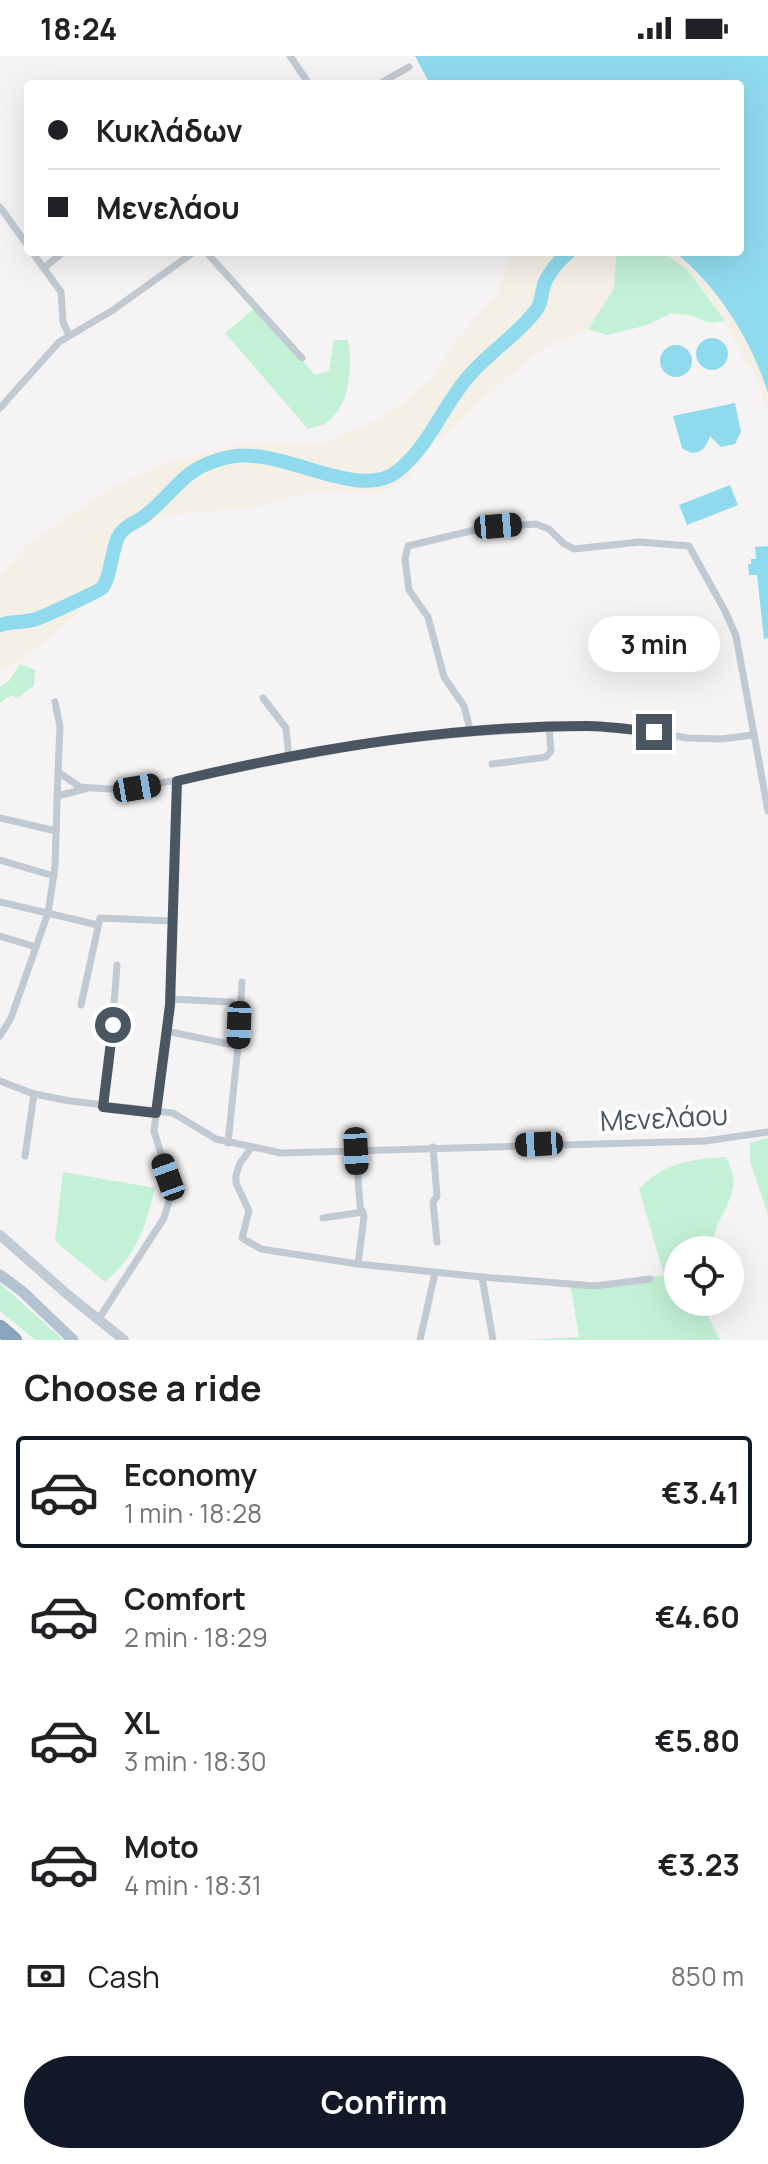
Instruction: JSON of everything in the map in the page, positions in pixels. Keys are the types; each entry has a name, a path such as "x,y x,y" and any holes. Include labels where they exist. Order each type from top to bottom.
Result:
{"highway":[{"path":"0,1328 14,1340"}],"main road":[{"path":"0,1235 124,1340"},
{"path":"0,1275 23,1292 73,1340"}],"street":[{"path":"290,56 306,80"},
{"path":"386,80 409,67"},
{"path":"0,207 24,233"},
{"path":"35,256 61,292 63,322 69,335"},
{"path":"44,268 58,256"},
{"path":"0,408 29,373 69,335 113,310 188,256"},
{"path":"210,256 302,358"},
{"path":"471,733 464,706 444,677 428,617 409,590 405,559 408,546 483,528 527,524 549,529 574,549 639,542 689,546 736,636 768,811"},
{"path":"263,698 288,733 289,758"},
{"path":"0,1036 11,1018 48,913 54,876 60,727 55,702"},
{"path":"57,796 88,789 123,790 177,781 374,743 471,733 590,726 687,738 721,739 754,735"},
{"path":"492,764 546,757 551,751 549,727"},
{"path":"58,772 73,784 88,789"},
{"path":"98,1320 164,1218 169,1203 169,1182 155,1136 170,999 177,781"},
{"path":"0,818 56,831"},
{"path":"0,860 54,876"},
{"path":"0,902 98,925"},
{"path":"81,1005 102,917 171,921"},
{"path":"0,936 36,947"},
{"path":"103,1107 117,965"},
{"path":"228,1143 242,982"},
{"path":"170,999 231,1002"},
{"path":"166,1031 238,1046"},
{"name":"Μενελάου","path":"0,1081 34,1094 103,1107 179,1115 206,1134 228,1143 281,1153 705,1141 768,1132"},
{"path":"25,1156 34,1094"},
{"path":"433,1147 437,1242"},
{"path":"251,1148 240,1163 236,1183 249,1211 242,1238 261,1249 435,1273 595,1286 650,1279"},
{"path":"356,1151 360,1206 364,1217 358,1264"},
{"path":"323,1218 363,1212"},
{"path":"420,1340 435,1273"},
{"path":"482,1277 493,1340"}],"green space":[{"path":"616,256 668,256 687,269 725,321 711,323 672,313 644,326 607,335 588,329 614,288"},
{"path":"255,308 315,375 329,371 334,340 348,340 348,385 340,407 326,423 308,429 225,333"},
{"path":"20,664 35,670 34,686 17,698 11,695 0,703 0,687 9,681"},
{"path":"768,1138 768,1214 750,1161 750,1143"},
{"path":"726,1157 732,1174 731,1195 714,1236 664,1236 664,1275 639,1189 668,1168 701,1159"},
{"path":"63,1172 155,1188 139,1240 126,1261 105,1282 55,1241"},
{"path":"664,1275 664,1316 708,1316 720,1340 526,1340 579,1337 570,1282 611,1283"},
{"path":"0,1283 63,1340 35,1340 0,1311"}],"sand":[{"path":"511,256 616,256 614,288 588,329 547,346 503,381 429,448 410,476 380,494 319,490 250,508 165,515 129,531 109,564 102,589 36,649 0,673 0,577 25,546 112,487 169,462 244,444 280,442 319,445 373,422 401,405 431,380 457,339 498,294"},
{"path":"669,256 679,256 691,267 737,324 759,367 768,411 754,370 745,362 723,317 687,269"}],"water":[{"path":"415,56 768,56 768,393 732,316 706,282 680,256 744,256 744,80 428,80"},
{"path":"712,338 723,343 728,354 723,365 712,370 701,365 696,354 701,343"},
{"path":"676,345 687,350 692,361 687,372 676,377 665,372 660,361 665,350"},
{"path":"735,403 741,432 735,444 721,447 710,436 706,446 696,453 682,448 673,416"},
{"path":"730,485 738,505 687,525 679,505"},
{"path":"768,546 768,638 764,639 757,575 749,575 748,564 751,564 751,559 756,559 755,547"}],"waterway":[{"path":"0,625 36,619 102,588 121,533 146,515 191,473 214,461 250,456 273,459 363,481 382,479 399,470 428,437 468,377 537,309 544,283 565,256"}],"route":[{"path":"113,1025 103,1107 156,1113 170,1005 177,781 253,764 425,737 590,726 654,732"}]}
